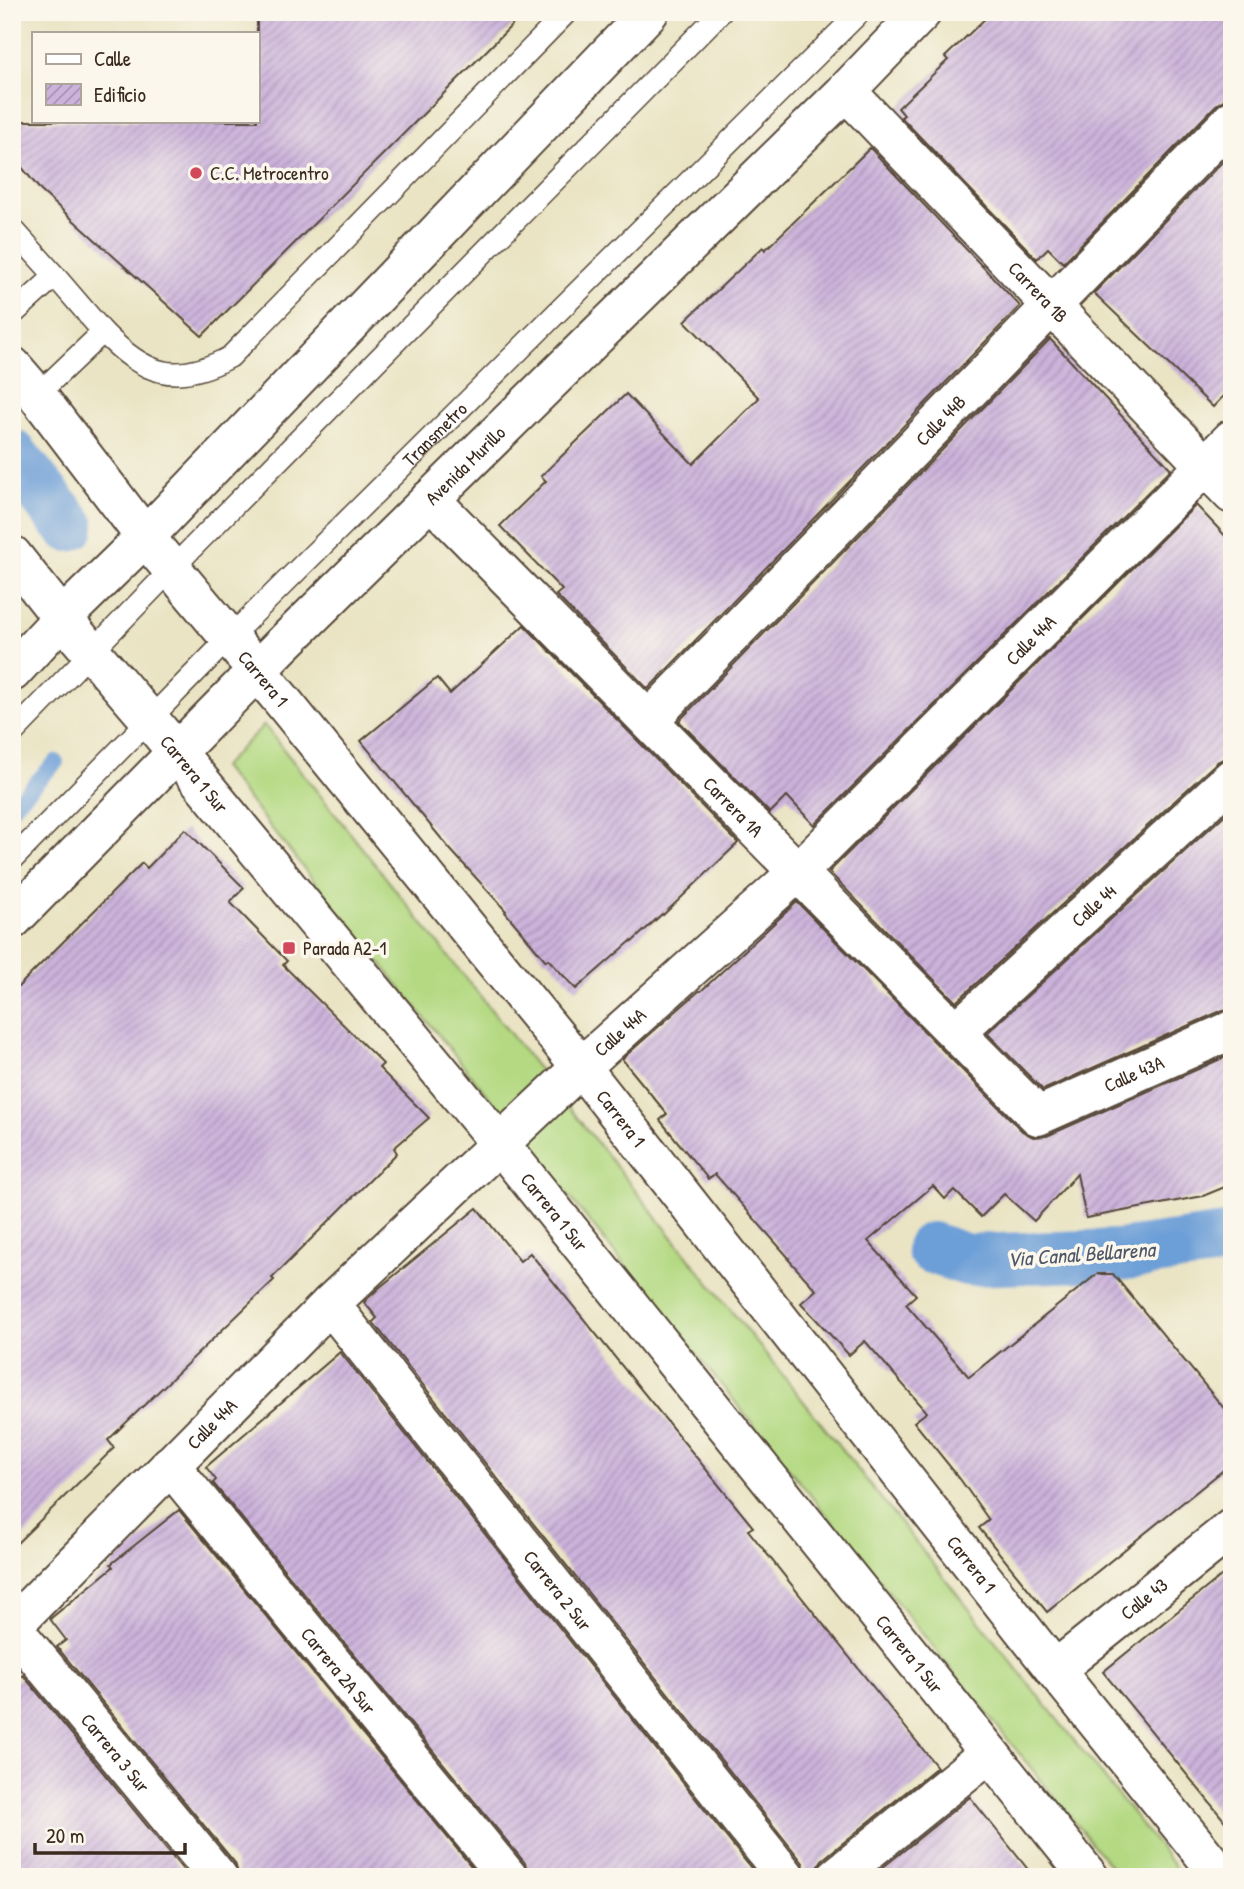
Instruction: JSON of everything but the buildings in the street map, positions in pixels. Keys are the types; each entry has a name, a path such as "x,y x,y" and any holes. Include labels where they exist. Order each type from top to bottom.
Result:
{"street":[{"path":"12,672 649,12"},
{"name":"Avenida Murillo","path":"12,920 430,499 846,91 922,12"},
{"name":"Carrera 1B","path":"846,91 1232,494"},
{"name":"Calle 44B","path":"649,720 1232,120"},
{"name":"Carrera 1","path":"12,366 145,537 258,671 581,1067 1055,1670 1222,1877"},
{"name":"Calle 44A","path":"12,1627 330,1304 581,1067 799,872 1232,439"},
{"name":"Carrera 1A","path":"430,499 1038,1116"},
{"name":"Carrera 1 Sur","path":"12,555 500,1144 1089,1877"},
{"name":"Calle 44","path":"957,1032 1232,778"},
{"name":"Calle 43A","path":"1038,1116 1232,1030"},
{"name":"Carrera 2 Sur","path":"330,1304 786,1877"},
{"name":"Carrera 2A Sur","path":"170,1465 508,1877"},
{"name":"Calle 43","path":"1055,1670 1232,1528"},
{"name":"Carrera 3 Sur","path":"12,1627 218,1877"},
{"path":"836,1877 989,1753"}],"lane":[{"path":"12,228 123,352 143,365 163,372 190,373 208,368 230,357 567,12"},
{"path":"12,734 721,12"},
{"name":"Transmetro","path":"12,860 230,637 860,12"},
{"path":"12,315 55,276"},
{"path":"37,395 103,332"}],"green space":[{"path":"264,725 1183,1877 1119,1877 222,767"}],"waterway":[{"name":"Via Canal Bellarena","path":"12,455 69,526"},
{"path":"12,807 56,762"},
{"name":"Via Canal Bellarena","path":"932,1248 967,1260 1119,1255 1232,1239"}],"place":[{"name":"C.C. Metrocentro","path":"196,173"},
{"name":"Parada A2-1","path":"289,948"}]}
